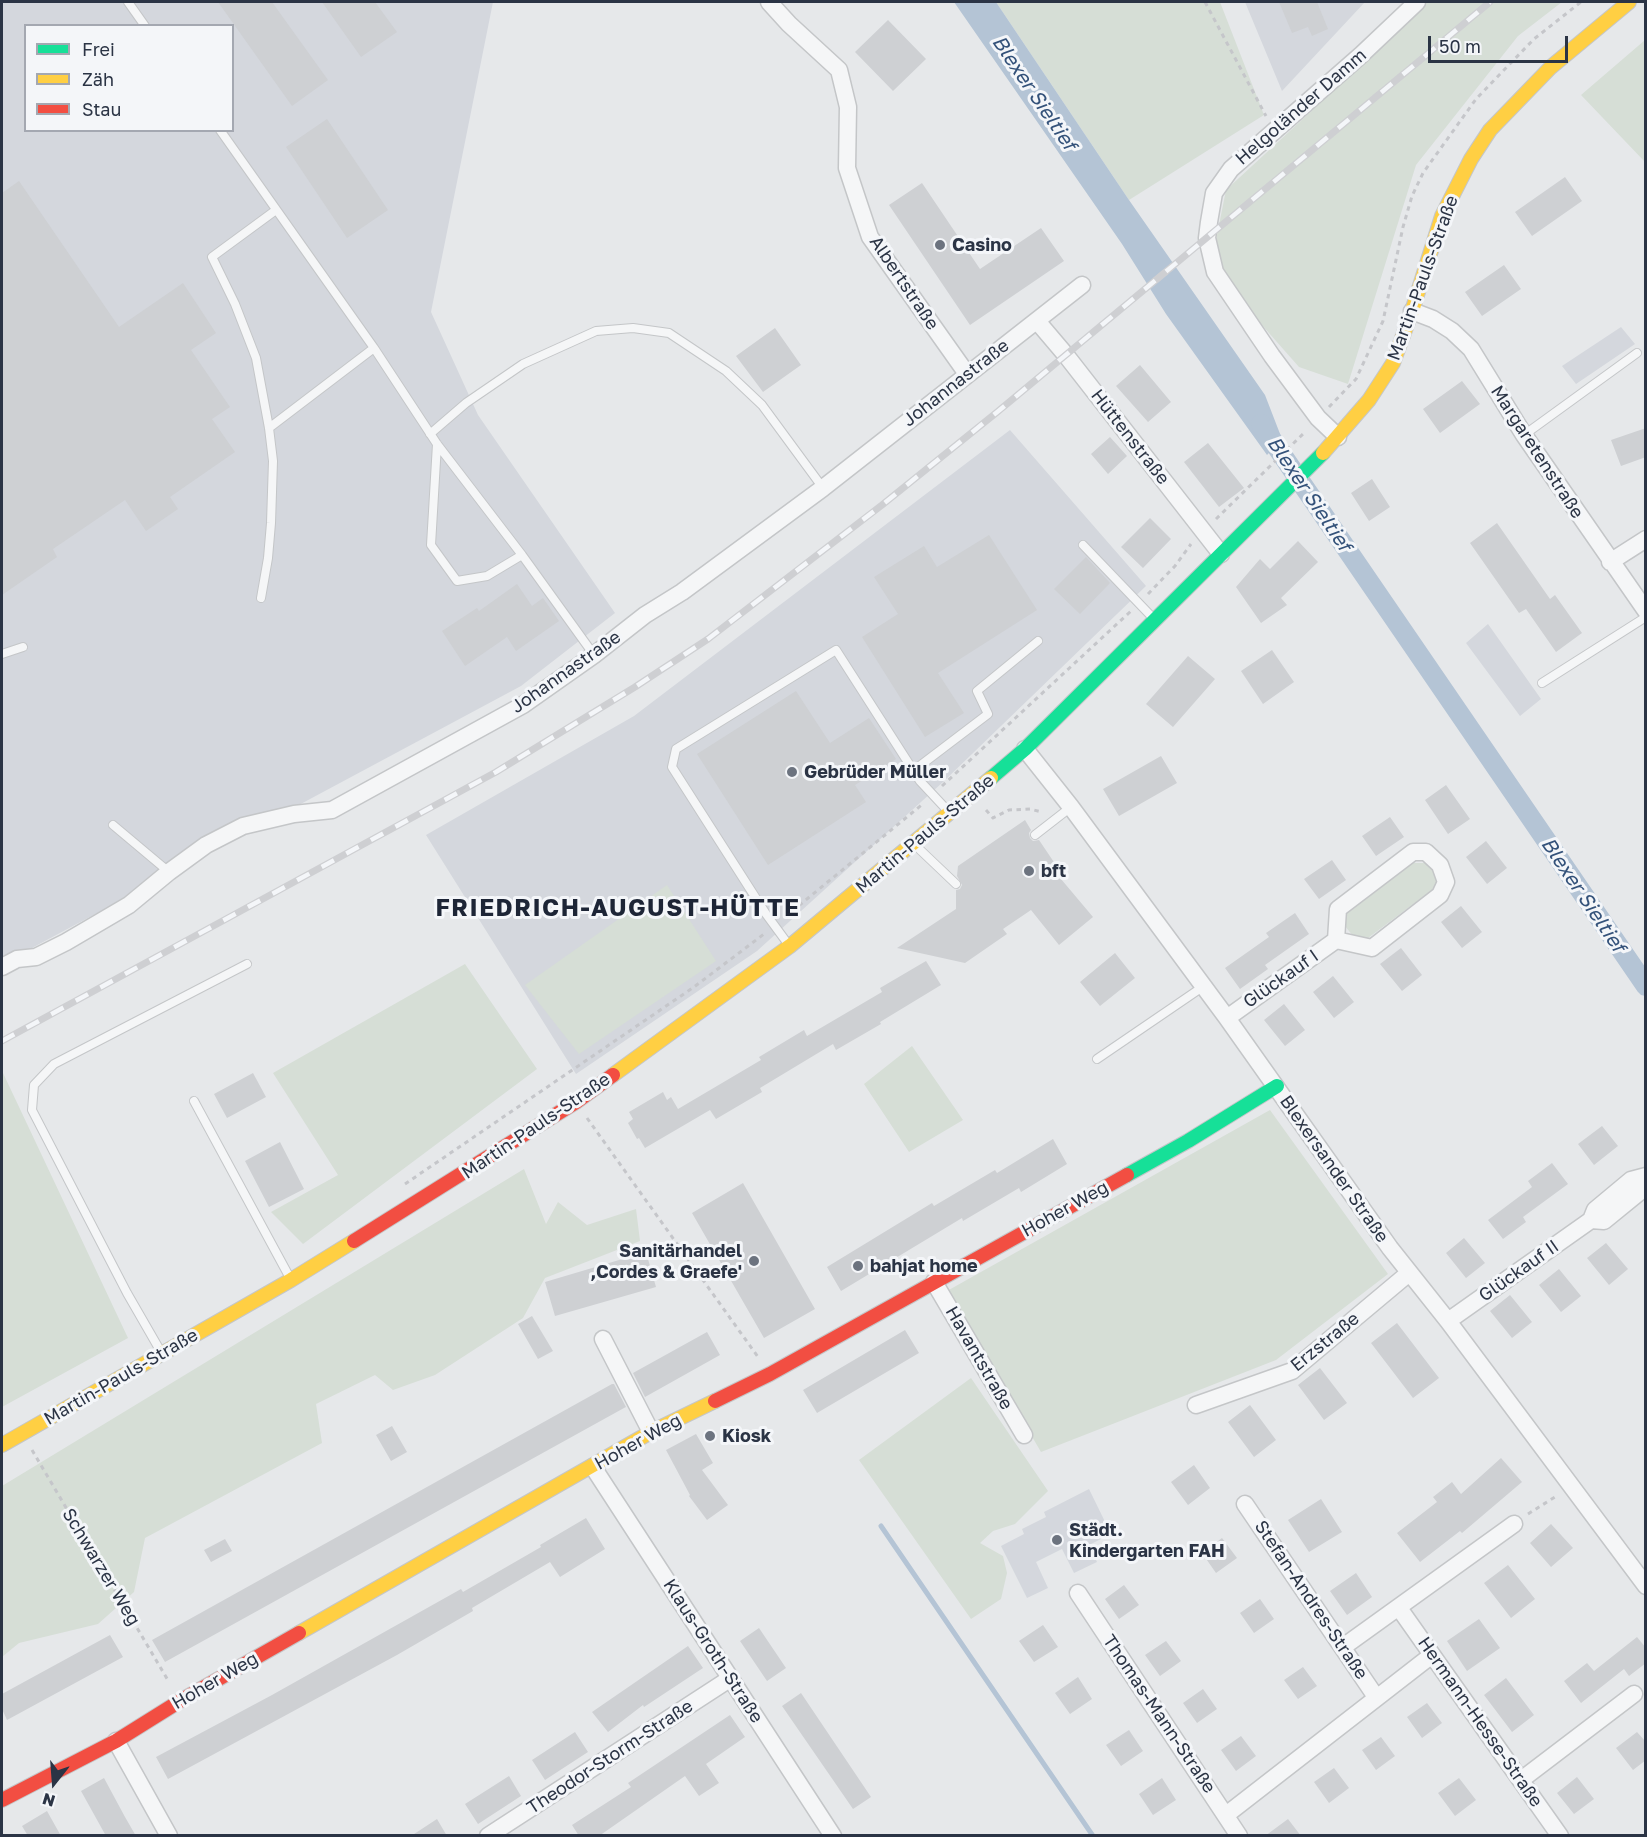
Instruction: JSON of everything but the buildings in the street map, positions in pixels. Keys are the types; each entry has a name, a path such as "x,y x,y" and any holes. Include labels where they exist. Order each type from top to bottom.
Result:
{"street":[{"name":"Albertstraße","path":"769,2 789,24 839,70 848,107 847,168 870,237 967,374"},
{"name":"Helgoländer Damm","path":"1338,437 1318,418 1272,356 1215,272 1207,237 1214,193 1231,169 1418,2"},
{"name":"Martin-Pauls-Straße","path":"2,1445 291,1280 576,1102 790,946 1025,749 1324,452 1370,399 1393,363 1442,216 1471,159 1490,130 1519,98 1551,67 1629,2"},
{"name":"Johannastraße","path":"2,967 18,959 36,957 66,942 129,905 206,845 243,826 294,814 332,810 523,705 823,488 1082,285"},
{"name":"Margaretenstraße","path":"1412,311 1433,319 1452,331 1471,349 1524,435 1646,611"},
{"name":"Hüttenstraße","path":"1037,321 1221,554"},
{"path":"1610,562 1646,539"},
{"name":"Blexersander Straße","path":"1025,749 1204,986 1409,1273 1448,1321 1646,1586"},
{"name":"Glückauf I","path":"1227,1018 1336,940 1372,948 1440,895 1446,882 1440,865 1426,852 1413,852 1338,909 1336,940"},
{"name":"Hoher Weg","path":"2,1800 116,1741 180,1701 651,1432 770,1374 1188,1141 1276,1086"},
{"name":"Glückauf II","path":"1448,1321 1591,1220 1595,1210 1632,1180 1646,1176"},
{"name":"Glückauf II","path":"1591,1220 1604,1221 1642,1190 1646,1181"},
{"name":"Erzstraße","path":"1196,1405 1292,1371 1409,1273"},
{"name":"Havantstraße","path":"934,1282 1024,1435"},
{"path":"603,1339 651,1432"},
{"name":"Klaus-Groth-Straße","path":"593,1467 833,1836"},
{"name":"Stefan-Andres-Straße","path":"1245,1504 1376,1697"},
{"path":"1343,1647 1514,1524"},
{"name":"Thomas-Mann-Straße","path":"1078,1593 1239,1836"},
{"name":"Hermann-Hesse-Straße","path":"1399,1608 1560,1836"},
{"path":"1226,1815 1431,1655"},
{"name":"Theodor-Storm-Straße","path":"488,1836 731,1678"},
{"path":"1521,1780 1634,1694"},
{"path":"116,1741 169,1836"}],"lane":[{"path":"128,2 144,24"},
{"path":"221,132 374,348 437,444 522,555 594,655"},
{"path":"261,598 271,523 273,461 269,428 256,358 235,304 212,257 276,210"},
{"path":"430,434 466,403 523,364 596,331 633,328 669,333 726,371 762,405 823,488"},
{"path":"269,428 374,348"},
{"path":"1524,435 1637,353"},
{"path":"437,444 431,545 457,581 487,576 522,555"},
{"path":"1083,545 1155,621"},
{"path":"1542,683 1646,616"},
{"path":"913,771 988,714 977,691 1038,641"},
{"path":"2,654 23,646"},
{"path":"790,946 672,767 676,749 836,650 913,771 950,813"},
{"path":"1035,835 1071,807"},
{"path":"114,825 169,872"},
{"path":"914,844 956,884"},
{"path":"161,1354 33,1110 34,1085 54,1064 247,964"},
{"path":"1097,1059 1204,986"},
{"path":"194,1101 291,1280"}],"path":[{"path":"1205,2 1264,115 1278,127"},
{"path":"401,1186 694,987 775,926 933,795 1139,603 1175,566 1202,529 1224,513 1290,446"},
{"path":"993,818 1010,810 1030,809 1047,813 1054,820"},
{"path":"576,1102 770,1374"},
{"name":"Schwarzer Weg","path":"22,1433 180,1701"},
{"path":"1514,1524 1571,1485"}],"shaded area":[{"path":"2,2 493,2 431,312 478,415 615,613 521,686 2,964"},
{"path":"996,2 1220,2 1264,115 1129,200"},
{"path":"1245,2 1365,2 1282,91"},
{"path":"1426,2 1562,2 1518,36 1416,165 1348,384 1299,367 1246,307 1213,255 1226,190"},
{"path":"1645,40 1645,162 1581,95"},
{"path":"1621,327 1635,344 1576,384 1562,366"},
{"path":"1010,430 1146,586 943,782 757,951 576,1074 426,835 634,716"},
{"path":"1488,624 1541,699 1520,716 1466,643"},
{"path":"1413,863 1428,863 1435,869 1437,881 1432,890 1364,941 1353,936 1345,926 1345,915"},
{"path":"667,885 716,961 579,1054 525,985"},
{"path":"465,964 537,1069 303,1244 271,1212 338,1175 273,1073"},
{"path":"912,1046 963,1120 909,1152 864,1084"},
{"path":"2,1074 128,1338 2,1407"},
{"path":"1270,1110 1388,1274 1276,1360 1041,1452 947,1291"},
{"path":"524,1169 546,1224 558,1202 587,1225 636,1209 640,1241 545,1278 523,1318 435,1375 393,1390 375,1375 316,1404 322,1443 145,1538 134,1592 98,1624 19,1643 2,1657 2,1486"},
{"path":"971,1378 1048,1491 1015,1524 993,1531 980,1543 1003,1556 1007,1573 1001,1599 971,1619 859,1460"},
{"name":"Städt. Kindergarten FAH","path":"1089,1489 1111,1534 1089,1545 1097,1562 1074,1573 1062,1549 1036,1562 1048,1588 1027,1598 1001,1546 1024,1534 1022,1529 1046,1517 1044,1512"}],"water":[{"path":"954,2 996,2 1129,200 1265,395 1282,439 1267,455 1166,314 1122,244"}],"waterway":[{"name":"Blexer Sieltief","path":"1261,424 1646,986"},
{"path":"881,1526 1093,1836"}],"railway":[{"path":"2,1041 496,772 635,687 708,639 882,505 996,413 1490,2"}],"traffic: fast":[{"path":"991,778 1025,749 1323,453"},
{"path":"1127,1175 1188,1141 1277,1086"}],"traffic: slow":[{"path":"1323,453 1369,400 1393,363 1442,216 1471,159 1490,130 1551,67 1629,2"},
{"path":"613,1075 790,946 991,778"},
{"path":"2,1445 291,1280 354,1241"},
{"path":"299,1633 651,1432 715,1401"}],"traffic: jam":[{"path":"354,1241 576,1102 613,1075"},
{"path":"715,1401 770,1374 1127,1175"},
{"path":"2,1800 116,1741 180,1701 299,1633"}],"place":[{"name":"Casino","path":"940,245"},
{"name":"Gebrüder Müller","path":"792,772"},
{"name":"bft","path":"1029,871"},
{"name":"Sanitärhandel ,Cordes & Graefe'","path":"754,1261"},
{"name":"bahjat home","path":"858,1266"},
{"name":"Kiosk","path":"710,1436"},
{"name":"Städt. Kindergarten FAH","path":"1057,1540"}],"district":[{"name":"FRIEDRICH-AUGUST-HÜTTE","path":"618,908"}]}
